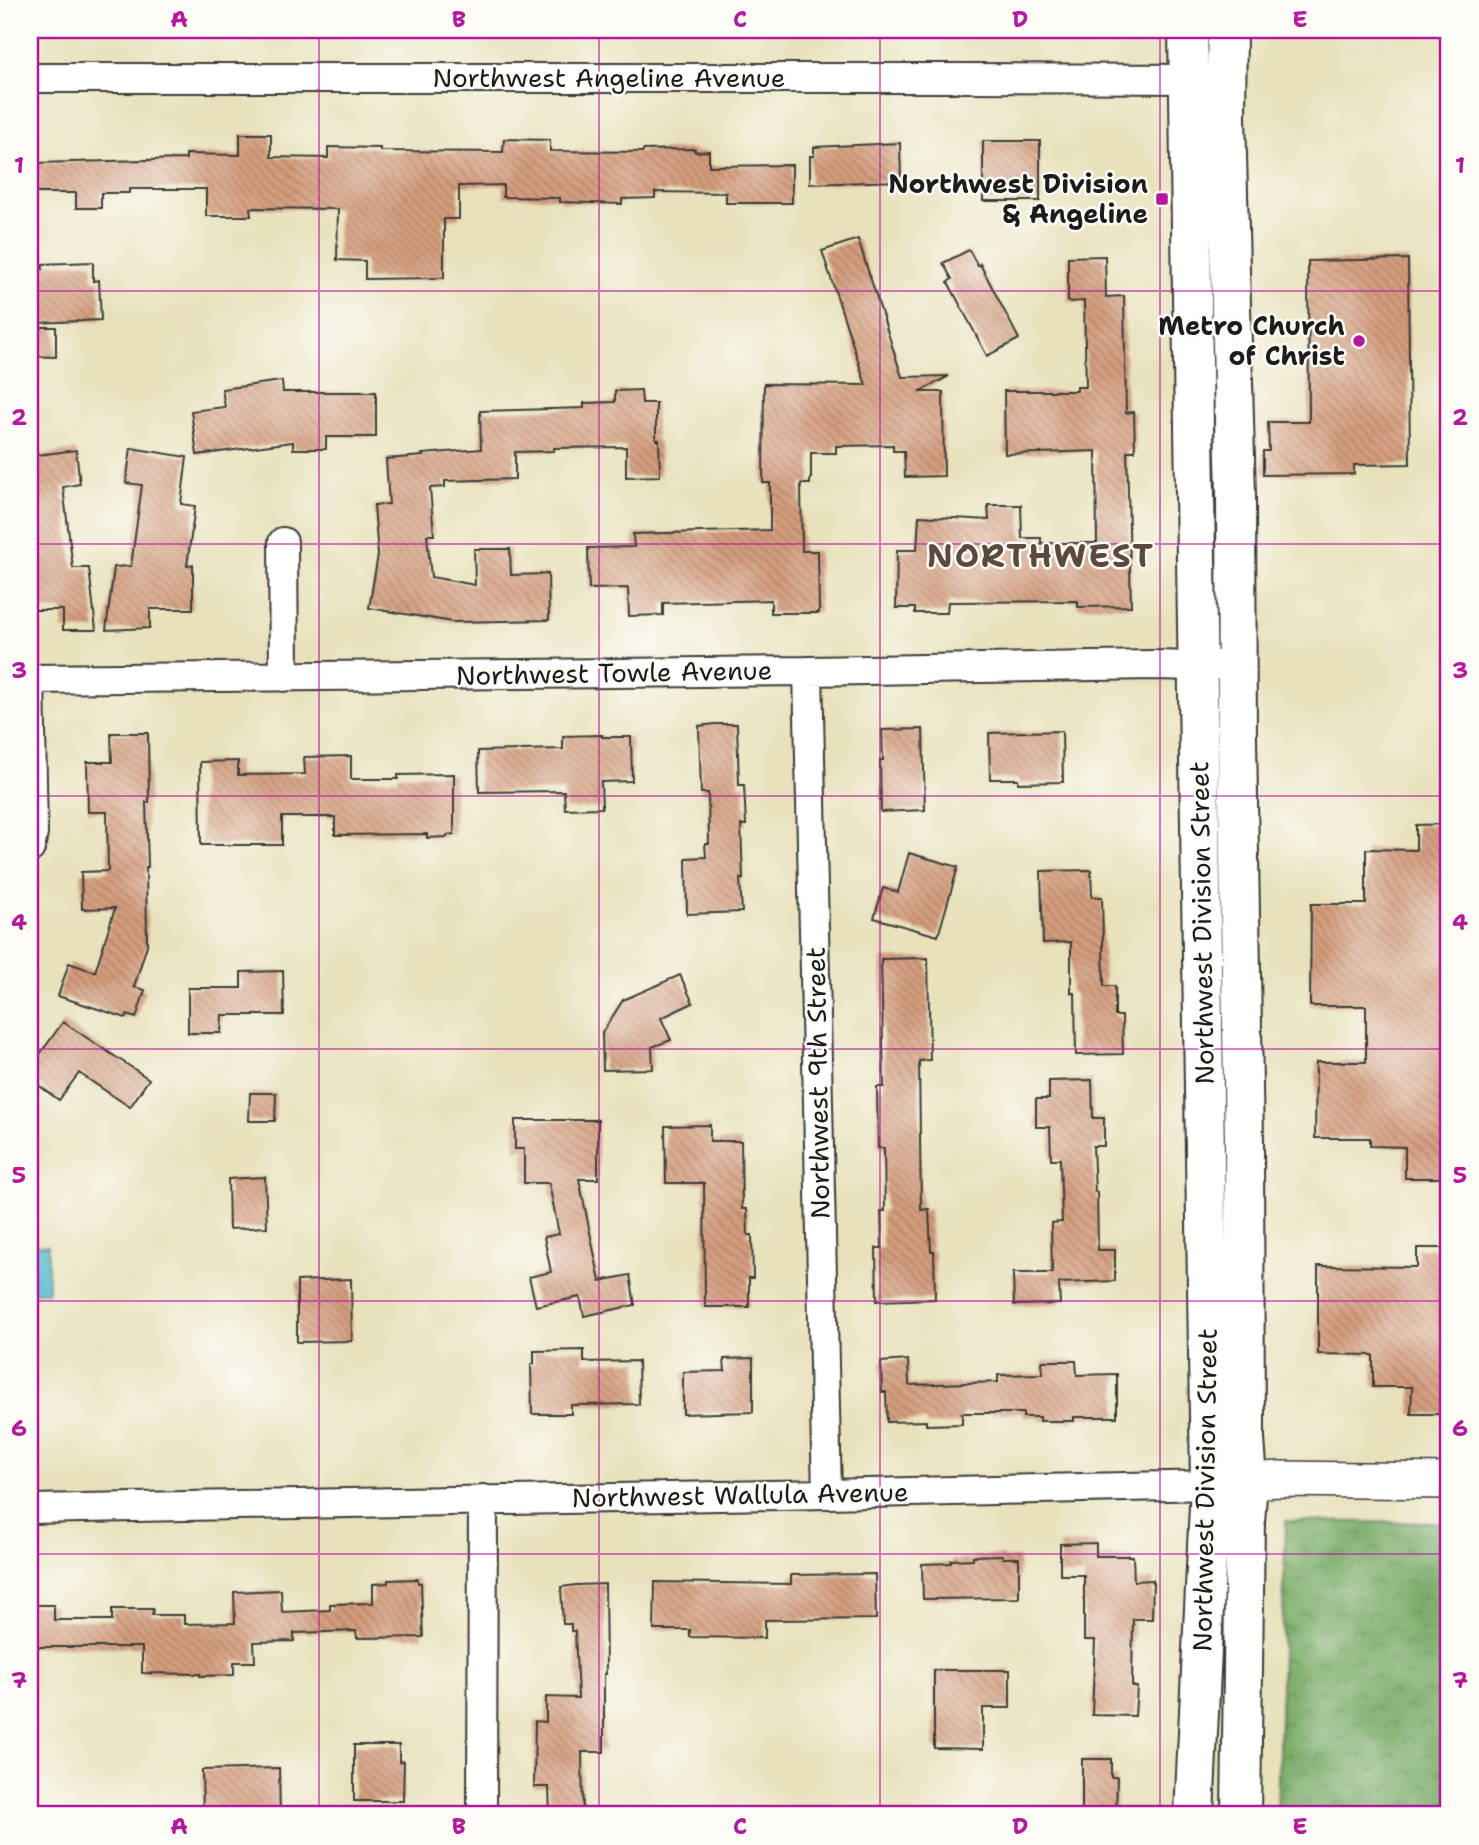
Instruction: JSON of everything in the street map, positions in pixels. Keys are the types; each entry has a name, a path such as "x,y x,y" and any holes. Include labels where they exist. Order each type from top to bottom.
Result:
{"main road":[{"name":"Northwest Division Street","path":"1188,30 1210,1485 1194,1815"},
{"name":"Northwest Division Street","path":"1227,30 1226,117 1236,483 1245,1439 1248,1480 1245,1522 1241,1815"}],"street":[{"name":"Northwest Angeline Avenue","path":"30,78 1227,80"},
{"path":"284,542 284,677"},
{"name":"Northwest Towle Avenue","path":"30,679 1198,666 1236,663"},
{"name":"Northwest 9th Street","path":"808,671 827,1494"},
{"path":"30,679 33,833 30,848"},
{"name":"Northwest Wallula Avenue","path":"30,1509 1210,1485 1279,1479 1449,1481"},
{"path":"482,1815 483,1499"}],"green space":[{"path":"1286,1521 1449,1523 1449,1815 1277,1815"}],"water":[{"path":"30,1245 48,1245 48,1292 30,1292"}],"building":[{"path":"240,134 271,134 271,157 328,158 328,147 380,148 380,151 503,152 504,139 550,140 550,151 643,152 695,149 695,152 709,151 709,166 792,165 792,203 726,203 726,193 655,192 655,198 622,199 622,204 560,202 560,198 503,197 503,185 459,186 459,219 444,219 444,278 365,279 365,261 337,260 338,209 250,208 251,216 206,216 206,189 129,189 129,193 101,193 101,208 76,208 76,193 35,193 35,163 186,159 186,154 240,155"},
{"path":"983,141 1040,141 1040,201 983,201"},
{"path":"900,143 901,181 810,184 810,156 814,156 814,147"},
{"path":"858,239 902,377 949,376 919,392 943,392 944,476 905,477 904,451 893,451 893,445 836,446 836,453 811,453 810,484 801,484 802,551 818,551 819,613 771,613 771,600 663,603 663,615 629,616 628,588 589,589 588,548 634,547 633,534 770,530 770,483 763,483 764,384 866,385 822,251"},
{"path":"969,250 978,266 980,264 1019,339 987,356 948,282 952,279 943,263"},
{"path":"1105,256 1106,297 1124,296 1126,413 1134,412 1135,451 1127,451 1131,606 1078,607 1078,601 948,602 947,613 915,613 915,608 896,608 897,550 917,550 919,516 989,520 988,505 1021,505 1022,538 1041,538 1041,543 1097,543 1096,451 1005,454 1004,391 1077,391 1077,387 1086,387 1084,301 1068,302 1068,257"},
{"name":"Metro Church of Christ","path":"1408,259 1410,464 1354,465 1354,474 1263,475 1263,451 1269,451 1268,422 1309,422 1308,261"},
{"path":"93,262 93,281 99,280 101,320 37,323 35,269 43,269 42,264"},
{"path":"30,327 56,327 56,357 30,356"},
{"path":"282,381 283,392 376,392 376,437 326,437 326,449 293,449 293,442 197,455 191,411 225,407 222,389"},
{"path":"641,390 642,403 656,403 660,476 626,477 626,447 554,448 554,451 515,452 515,479 445,481 445,487 430,488 434,535 427,535 431,577 475,585 474,549 510,549 511,575 548,574 549,620 453,622 369,608 378,555 374,505 389,504 386,459 481,449 480,411 584,408 584,403 615,402 615,391"},
{"path":"131,448 187,457 181,504 195,506 187,566 193,565 193,609 150,609 150,628 106,630 114,567 131,566 142,485 126,483"},
{"path":"76,450 80,484 63,487 73,568 89,568 96,630 63,630 63,610 30,610 30,456"},
{"path":"737,724 739,785 744,785 746,825 741,825 742,912 687,914 686,858 706,857 705,844 709,844 708,793 701,793 699,726"},
{"path":"923,729 925,810 881,812 882,730"},
{"path":"1062,731 1063,782 1018,783 1018,779 990,779 989,733"},
{"path":"111,733 148,733 147,945 134,987 145,990 136,1018 127,1015 126,1018 58,996 69,963 95,972 115,908 82,909 81,872 108,871 107,812 88,812 87,762 112,762"},
{"path":"563,736 631,737 632,781 601,782 602,808 565,809 564,791 479,792 478,751 563,749"},
{"path":"351,756 351,779 398,779 398,775 454,774 454,834 427,838 427,834 335,835 335,817 282,817 282,845 201,845 200,762 238,761 238,775 305,774 304,757"},
{"path":"1449,824 1449,1178 1405,1178 1405,1147 1370,1146 1370,1138 1315,1138 1316,1062 1366,1062 1366,1006 1310,1006 1311,904 1366,904 1366,849 1416,850 1416,825"},
{"path":"909,853 958,867 938,936 874,918 883,888 898,892"},
{"path":"1091,870 1092,897 1102,897 1104,986 1115,986 1115,1016 1122,1016 1123,1054 1076,1055 1075,993 1071,993 1071,942 1043,943 1041,871"},
{"path":"928,958 930,1060 919,1061 921,1210 929,1209 931,1251 934,1251 935,1299 877,1301 876,1248 882,1248 881,1211 885,1211 884,1148 878,1148 877,1087 884,1087 881,959"},
{"path":"283,971 284,1015 222,1015 221,1033 188,1033 188,988 241,988 241,972"},
{"path":"680,975 693,1003 661,1018 671,1040 652,1047 653,1069 603,1070 602,1033 623,1000"},
{"path":"63,1022 149,1079 130,1107 79,1073 59,1100 30,1079 30,1068"},
{"path":"1092,1080 1093,1118 1104,1118 1104,1146 1093,1146 1098,1250 1115,1250 1115,1281 1059,1283 1060,1304 1014,1305 1013,1273 1052,1273 1051,1223 1062,1222 1060,1159 1051,1159 1050,1127 1036,1127 1036,1099 1049,1099 1049,1081"},
{"path":"250,1093 276,1093 275,1121 249,1121"},
{"path":"515,1120 598,1120 598,1179 579,1179 600,1281 630,1275 635,1305 584,1316 580,1297 536,1306 529,1277 551,1272 544,1237 559,1234 549,1183 524,1183 524,1149 515,1149"},
{"path":"710,1125 710,1141 741,1141 742,1209 747,1209 748,1235 752,1235 753,1278 749,1278 749,1307 705,1307 704,1183 666,1183 665,1126"},
{"path":"265,1177 267,1227 229,1229 228,1179"},
{"path":"1417,1248 1449,1248 1449,1414 1411,1414 1412,1387 1373,1387 1373,1355 1318,1354 1318,1266 1417,1267"},
{"path":"351,1279 352,1341 297,1342 297,1281"},
{"path":"584,1350 584,1362 638,1361 639,1404 571,1405 571,1414 532,1414 531,1364 534,1364 534,1351"},
{"path":"753,1358 753,1412 683,1414 683,1372 725,1371 724,1359"},
{"path":"908,1360 909,1385 998,1382 998,1375 1043,1374 1042,1361 1076,1361 1077,1375 1117,1374 1117,1417 1074,1417 1074,1421 1040,1421 1040,1417 1023,1417 1023,1413 962,1413 962,1424 887,1422 881,1362"},
{"path":"1096,1543 1096,1556 1133,1556 1134,1581 1153,1580 1152,1619 1133,1619 1132,1686 1137,1687 1135,1716 1092,1715 1095,1640 1084,1640 1084,1575 1060,1575 1060,1544"},
{"path":"1003,1555 1003,1558 1019,1558 1019,1598 923,1599 922,1564 951,1563 951,1560 973,1559 973,1556"},
{"path":"875,1574 876,1619 765,1620 765,1638 690,1637 690,1630 654,1630 655,1582 791,1584 791,1575"},
{"path":"418,1579 418,1583 421,1583 423,1637 357,1638 356,1631 294,1633 294,1641 254,1642 255,1662 234,1662 234,1675 142,1673 142,1647 30,1647 30,1605 54,1605 54,1620 112,1620 112,1609 153,1609 152,1615 184,1615 184,1624 235,1623 234,1592 281,1590 282,1612 330,1610 330,1604 373,1603 373,1584 388,1583 388,1580"},
{"path":"605,1584 604,1752 582,1752 583,1815 550,1815 549,1787 534,1787 535,1721 546,1722 546,1697 578,1698 575,1631 571,1631 571,1624 563,1624 561,1587"},
{"path":"934,1670 1010,1670 1010,1708 983,1708 983,1749 934,1748"},
{"path":"354,1745 399,1745 399,1762 404,1761 403,1801 354,1801"},
{"path":"1082,1759 1111,1759 1111,1777 1117,1777 1116,1815 1082,1815"},
{"path":"279,1768 280,1815 203,1815 202,1770"}],"place":[{"name":"Northwest Division & Angeline","path":"1162,199"},
{"name":"Metro Church of Christ","path":"1359,341"}],"district":[{"name":"NORTHWEST","path":"1041,555"}]}
